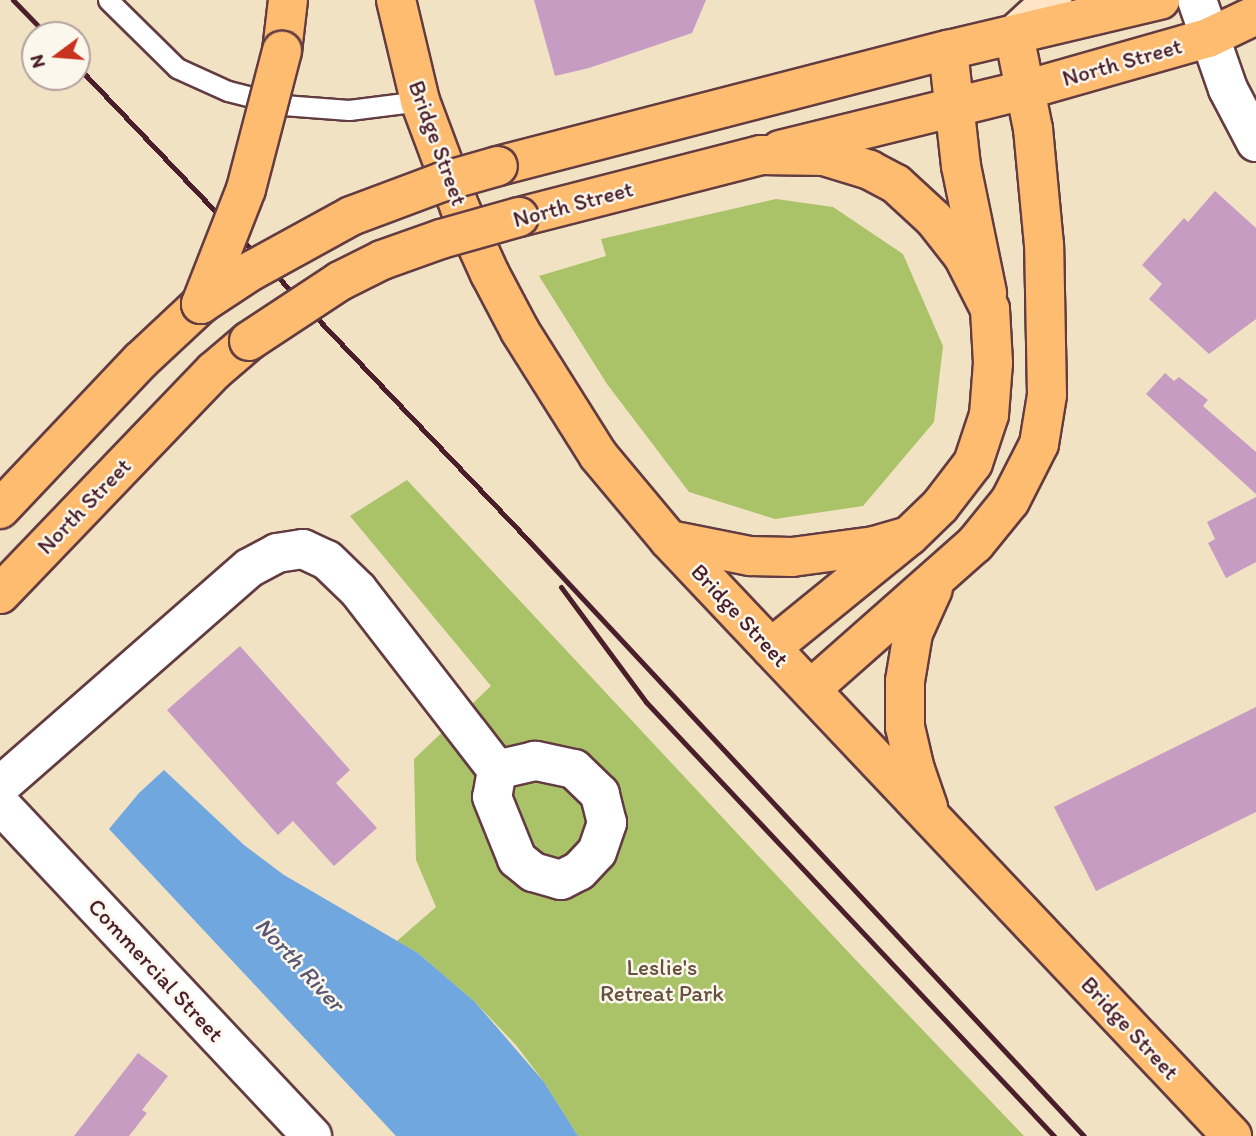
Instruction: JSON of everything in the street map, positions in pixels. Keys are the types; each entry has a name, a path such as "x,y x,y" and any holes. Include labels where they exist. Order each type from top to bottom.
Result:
{"main road":[{"path":"201,303 246,189 282,51 288,0"},
{"name":"Bridge Street","path":"396,0 420,102 460,208 520,331 598,455 669,540 1232,1136"},
{"path":"0,509 140,361 201,303 251,271 351,216 442,182 498,166 948,50 1160,0"},
{"name":"North Street","path":"0,594 205,381 248,341 340,281 382,260 441,239 519,218 1025,90 1208,38 1256,15"},
{"path":"811,689 975,544 1010,501 1039,444 1047,395 1044,257 1033,129 1014,35"},
{"path":"771,648 909,536 940,506 973,463 989,415 993,363 990,309 953,108 948,50"},
{"path":"761,155 824,156 870,170 896,184 934,219 963,256 990,309"},
{"path":"669,540 737,554 792,557 874,546 909,536"},
{"path":"933,819 915,770 905,727 905,681 913,633 936,581"}],"street":[{"path":"1014,35 1052,0"},
{"path":"1197,0 1208,38 1228,89 1256,142"},
{"path":"0,786 249,568 277,553 303,549 327,560 358,590 497,770"},
{"name":"Commercial Street","path":"0,804 312,1136"}],"lane":[{"path":"108,0 177,68 228,91 284,105 349,110 420,102"}],"green space":[{"path":"776,199 833,207 903,254 943,346 934,422 863,506 775,519 689,492 607,384 539,276 606,256 601,239"},
{"name":"Leslie's Retreat Park","path":"407,480 1024,1136 578,1136 544,1082 516,1045 475,1002 418,953 397,941 436,907 416,860 414,759 491,686 350,516"}],"water":[{"name":"North River","path":"164,770 244,845 284,875 418,953 475,1002 544,1082 578,1136 396,1136 109,829 139,793"}],"building":[{"path":"534,0 706,0 692,33 589,68 555,76"},
{"path":"1215,191 1256,228 1256,319 1209,354 1149,299 1162,284 1142,265 1184,218 1188,222"},
{"path":"1165,373 1174,381 1179,377 1208,400 1203,406 1256,452 1256,494 1146,394"},
{"path":"1256,497 1256,562 1226,578 1208,543 1215,539 1207,522"},
{"path":"240,646 350,770 336,783 377,828 334,866 293,821 278,835 167,710"},
{"path":"1256,707 1256,812 1096,891 1054,807"},
{"path":"138,1053 168,1076 142,1110 147,1113 129,1136 74,1136"}],"railway":[{"path":"13,0 33,21"},
{"path":"91,81 528,540 1084,1136"},
{"path":"561,587 646,702 1054,1136"}]}
